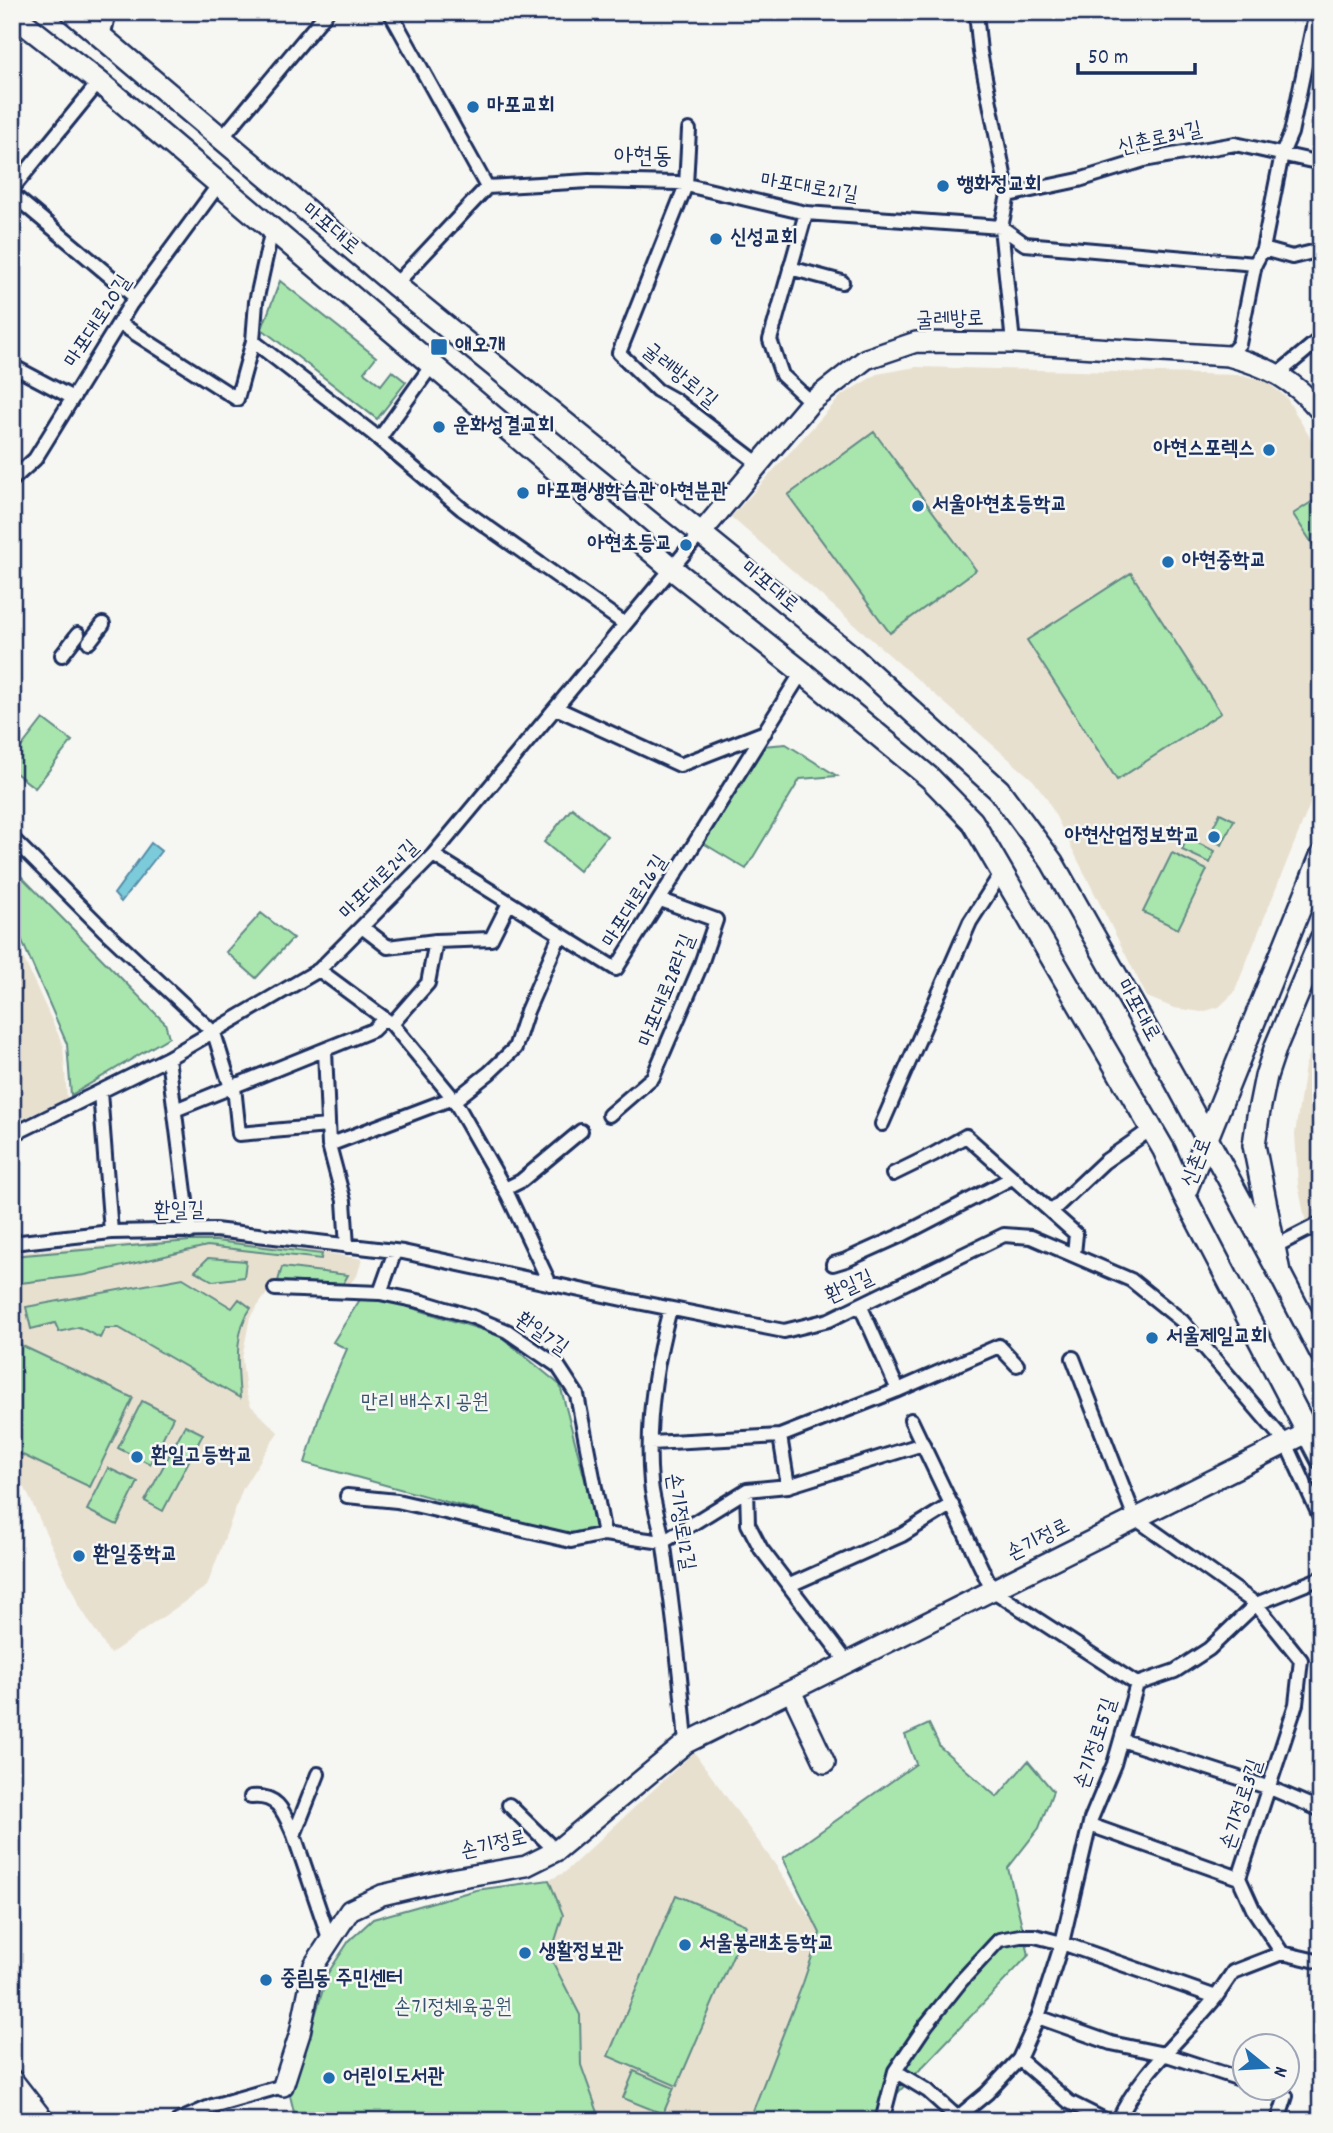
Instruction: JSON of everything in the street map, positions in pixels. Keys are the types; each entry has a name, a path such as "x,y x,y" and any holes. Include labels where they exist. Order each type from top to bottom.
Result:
{"main road":[{"name":"마포대로","path":"72,12 395,285 849,654 999,790 1052,862 1173,1076 1279,1272"},
{"name":"마포대로","path":"12,14 99,82 671,568 803,672 930,778 972,821 1164,1150 1184,1195"},
{"name":"신촌로","path":"1321,856 1184,1195 1321,1458"},
{"path":"1321,939 1266,1076 1254,1145 1279,1272 1321,1353"},
{"path":"12,2081 43,2121"},
{"path":"12,2101 20,2121"}],"street":[{"path":"103,37 109,12"},
{"path":"222,138 327,12"},
{"path":"390,12 487,187 395,285"},
{"path":"976,12 980,52 1008,195 1001,226 1013,343"},
{"path":"1228,356 1239,344 1255,264 1263,249 1282,154 1291,133 1316,12"},
{"path":"12,188 99,82"},
{"path":"686,185 689,130"},
{"name":"신촌로34길","path":"1008,195 1079,180 1144,160 1235,144 1321,163"},
{"name":"마포대로21길","path":"487,187 589,181 686,185 806,213 1001,226 1025,243 1255,264"},
{"name":"마포대로20길","path":"12,480 35,459 136,298 219,184"},
{"name":"굴레방로1길","path":"686,185 619,353 657,390 675,400 759,464"},
{"path":"12,194 136,298"},
{"path":"806,213 770,340 782,375 811,402"},
{"name":"마포대로","path":"120,323 237,399 253,341 256,302 272,229"},
{"path":"1263,249 1292,257 1321,250"},
{"path":"790,268 842,282"},
{"path":"1279,373 1321,338"},
{"path":"253,341 379,439 462,509 625,624"},
{"name":"굴레방로","path":"671,568 811,402 866,359 916,342 1013,343 1228,356 1279,373 1321,412"},
{"path":"379,439 432,365"},
{"path":"18,369 73,398"},
{"name":"마포대로24길","path":"12,1135 168,1058 319,970 433,855 671,568"},
{"path":"62,655 103,624"},
{"name":"마포대로26길","path":"433,855 616,970 803,672"},
{"path":"556,708 680,765 765,732"},
{"path":"12,838 103,929 214,1033 232,1087 239,1134 327,1126"},
{"path":"882,1124 970,922 1002,872"},
{"name":"마포대로28라길","path":"609,1115 653,1077 695,978 716,919 661,900"},
{"path":"362,927 388,947 436,941 491,939 509,903"},
{"path":"329,1145 454,1099 489,1073 515,1048 527,1012 560,935"},
{"path":"175,1110 373,1030 388,1021 428,983 436,941"},
{"path":"319,970 388,1021 454,1099 505,1189 550,1284"},
{"path":"325,1050 329,1145 344,1201 347,1246"},
{"path":"168,1058 190,1232"},
{"path":"100,1092 111,1232"},
{"path":"1052,1211 1104,1161 1151,1129"},
{"path":"505,1189 521,1181 581,1131"},
{"path":"893,1174 966,1136 1076,1234 1074,1254"},
{"path":"833,1264 846,1261 904,1234 1012,1178"},
{"path":"1274,1247 1321,1223"},
{"name":"환일길","path":"12,1243 111,1232 215,1230 395,1251 783,1331 829,1320 1004,1235 1031,1237 1131,1280 1182,1321 1286,1443 1321,1519"},
{"path":"380,1293 395,1251"},
{"name":"환일7길","path":"275,1289 380,1293 448,1310 507,1331 558,1366 577,1395 604,1534"},
{"path":"859,1305 898,1390"},
{"name":"손기정로12길","path":"670,1309 650,1412 651,1485 663,1542 680,1664 686,1743"},
{"path":"650,1443 780,1436 898,1390 999,1346 1017,1365"},
{"path":"1073,1358 1135,1518"},
{"path":"911,1420 992,1590"},
{"name":"손기정로","path":"283,2086 300,2033 314,1965 350,1910 382,1895 450,1879 526,1866 556,1851 686,1743 1307,1433"},
{"path":"780,1436 788,1486"},
{"path":"347,1496 397,1502 571,1541 604,1534 663,1542 747,1490 788,1486 923,1444"},
{"path":"747,1490 748,1524 761,1549 847,1662"},
{"path":"790,1585 902,1535 952,1504"},
{"name":"손기정로3길","path":"1090,1825 1239,1878 1296,1704 1301,1660 1256,1604 1135,1518"},
{"path":"1137,1684 1175,1671 1209,1649 1256,1604 1321,1578"},
{"name":"손기정로5길","path":"960,2119 1019,2059 1038,2017 1062,1943 1090,1825 1121,1740 1137,1684 992,1590"},
{"path":"791,1690 825,1763"},
{"path":"1121,1740 1270,1788 1321,1810"},
{"path":"294,1835 318,1774"},
{"path":"251,1797 272,1799 281,1805 330,1941"},
{"path":"509,1805 556,1851"},
{"path":"1239,1878 1253,1909 1282,1952"},
{"path":"882,2121 895,2071 961,1980 999,1940 1035,1936 1062,1943 1216,1997"},
{"path":"1118,2121 1126,2103 1150,2067 1216,1997 1233,1972 1282,1952 1321,1962"},
{"path":"1038,2017 1111,2043 1164,2054 1232,2077"},
{"path":"1019,2059 1069,2102 1107,2121"},
{"path":"895,2071 928,2091 960,2119"},
{"path":"178,2121 212,2106 283,2086"},
{"path":"1278,2121 1284,2102"}],"shaded area":[{"path":"916,367 1240,375 1264,380 1286,397 1321,456 1321,777 1234,993 1219,1007 1202,1012 1174,1008 1147,997 1046,797 1033,780 731,517 842,395 877,374"},
{"path":"12,933 63,1045 67,1098 12,1124"},
{"path":"1321,1025 1321,1279 1315,1266 1298,1185 1295,1134 1305,1066"},
{"name":"환일고등학교","path":"216,1237 362,1259 357,1276 346,1287 273,1285 250,1317 242,1358 246,1393 251,1406 278,1432 243,1488 207,1586 110,1654 80,1607 25,1488 12,1482 12,1253"},
{"name":"서울봉래초등학교","path":"694,1752 821,1933 749,2121 601,2121 581,2065 580,2014 550,1957 563,1915 549,1880 564,1873"}],"green space":[{"path":"280,281 376,357 364,372 381,385 392,371 406,382 377,419 262,329"},
{"path":"874,432 976,570 890,633 788,495"},
{"path":"1316,499 1321,506 1321,557 1293,514"},
{"path":"1131,573 1221,713 1117,780 1027,640"},
{"path":"43,719 72,741 35,788 12,770 12,759"},
{"path":"786,744 837,776 800,779 746,869 703,843 762,746"},
{"path":"572,808 607,836 579,871 544,842"},
{"path":"1220,813 1234,820 1222,845 1208,838"},
{"path":"1187,838 1215,851 1210,863 1182,850"},
{"path":"1172,853 1207,870 1178,929 1143,912"},
{"path":"12,867 165,1023 169,1037 71,1095 67,1044 12,918"},
{"path":"261,913 293,938 256,978 226,952"},
{"path":"216,1241 322,1254 321,1259 207,1246 85,1275 12,1284 12,1256"},
{"path":"208,1258 246,1261 244,1277 213,1281 195,1271"},
{"path":"282,1267 348,1275 343,1284 278,1281"},
{"path":"183,1278 232,1308 239,1299 251,1308 241,1328 239,1340 240,1398 119,1328 105,1328 100,1338 79,1327 59,1332 55,1323 31,1329 26,1307"},
{"name":"만리 배수지 공원","path":"361,1298 396,1303 499,1335 560,1385 598,1529 571,1536 305,1463 323,1404 347,1349 333,1342"},
{"path":"12,1341 133,1398 90,1487 12,1450"},
{"path":"142,1401 173,1417 150,1464 118,1448"},
{"path":"185,1425 203,1434 163,1511 145,1501"},
{"path":"108,1468 138,1482 117,1525 87,1510"},
{"path":"929,1724 940,1747 997,1797 1028,1761 1053,1791 1039,1828 1008,1868 1029,1955 871,2121 749,2121 820,1933 783,1858 916,1764 905,1735"},
{"name":"손기정체육공원","path":"549,1880 563,1915 550,1957 580,2015 581,2065 601,2121 296,2121 289,2091 299,2069 328,1973 349,1941 373,1919 476,1890"},
{"path":"676,1895 746,1925 677,2086 608,2056"},
{"path":"634,2071 674,2088 663,2114 623,2098"}],"water":[{"path":"151,843 161,851 121,902 114,894"}],"place":[{"name":"마포교회","path":"473,107"},
{"name":"행화정교회","path":"943,186"},
{"name":"신성교회","path":"716,239"},
{"name":"애오개","path":"439,347"},
{"name":"운화성결교회","path":"439,427"},
{"name":"아현스포렉스","path":"1269,450"},
{"name":"마포평생학습관 아현분관","path":"523,493"},
{"name":"서울아현초등학교","path":"918,506"},
{"name":"아현초등교","path":"686,545"},
{"name":"아현중학교","path":"1168,562"},
{"name":"아현산업정보학교","path":"1214,837"},
{"name":"서울제일교회","path":"1152,1338"},
{"name":"환일고등학교","path":"137,1457"},
{"name":"환일중학교","path":"79,1556"},
{"name":"서울봉래초등학교","path":"685,1945"},
{"name":"생활정보관","path":"525,1953"},
{"name":"중림동 주민센터","path":"266,1980"},
{"name":"어린이도서관","path":"329,2078"}],"district":[{"name":"아현동","path":"643,158"}]}
